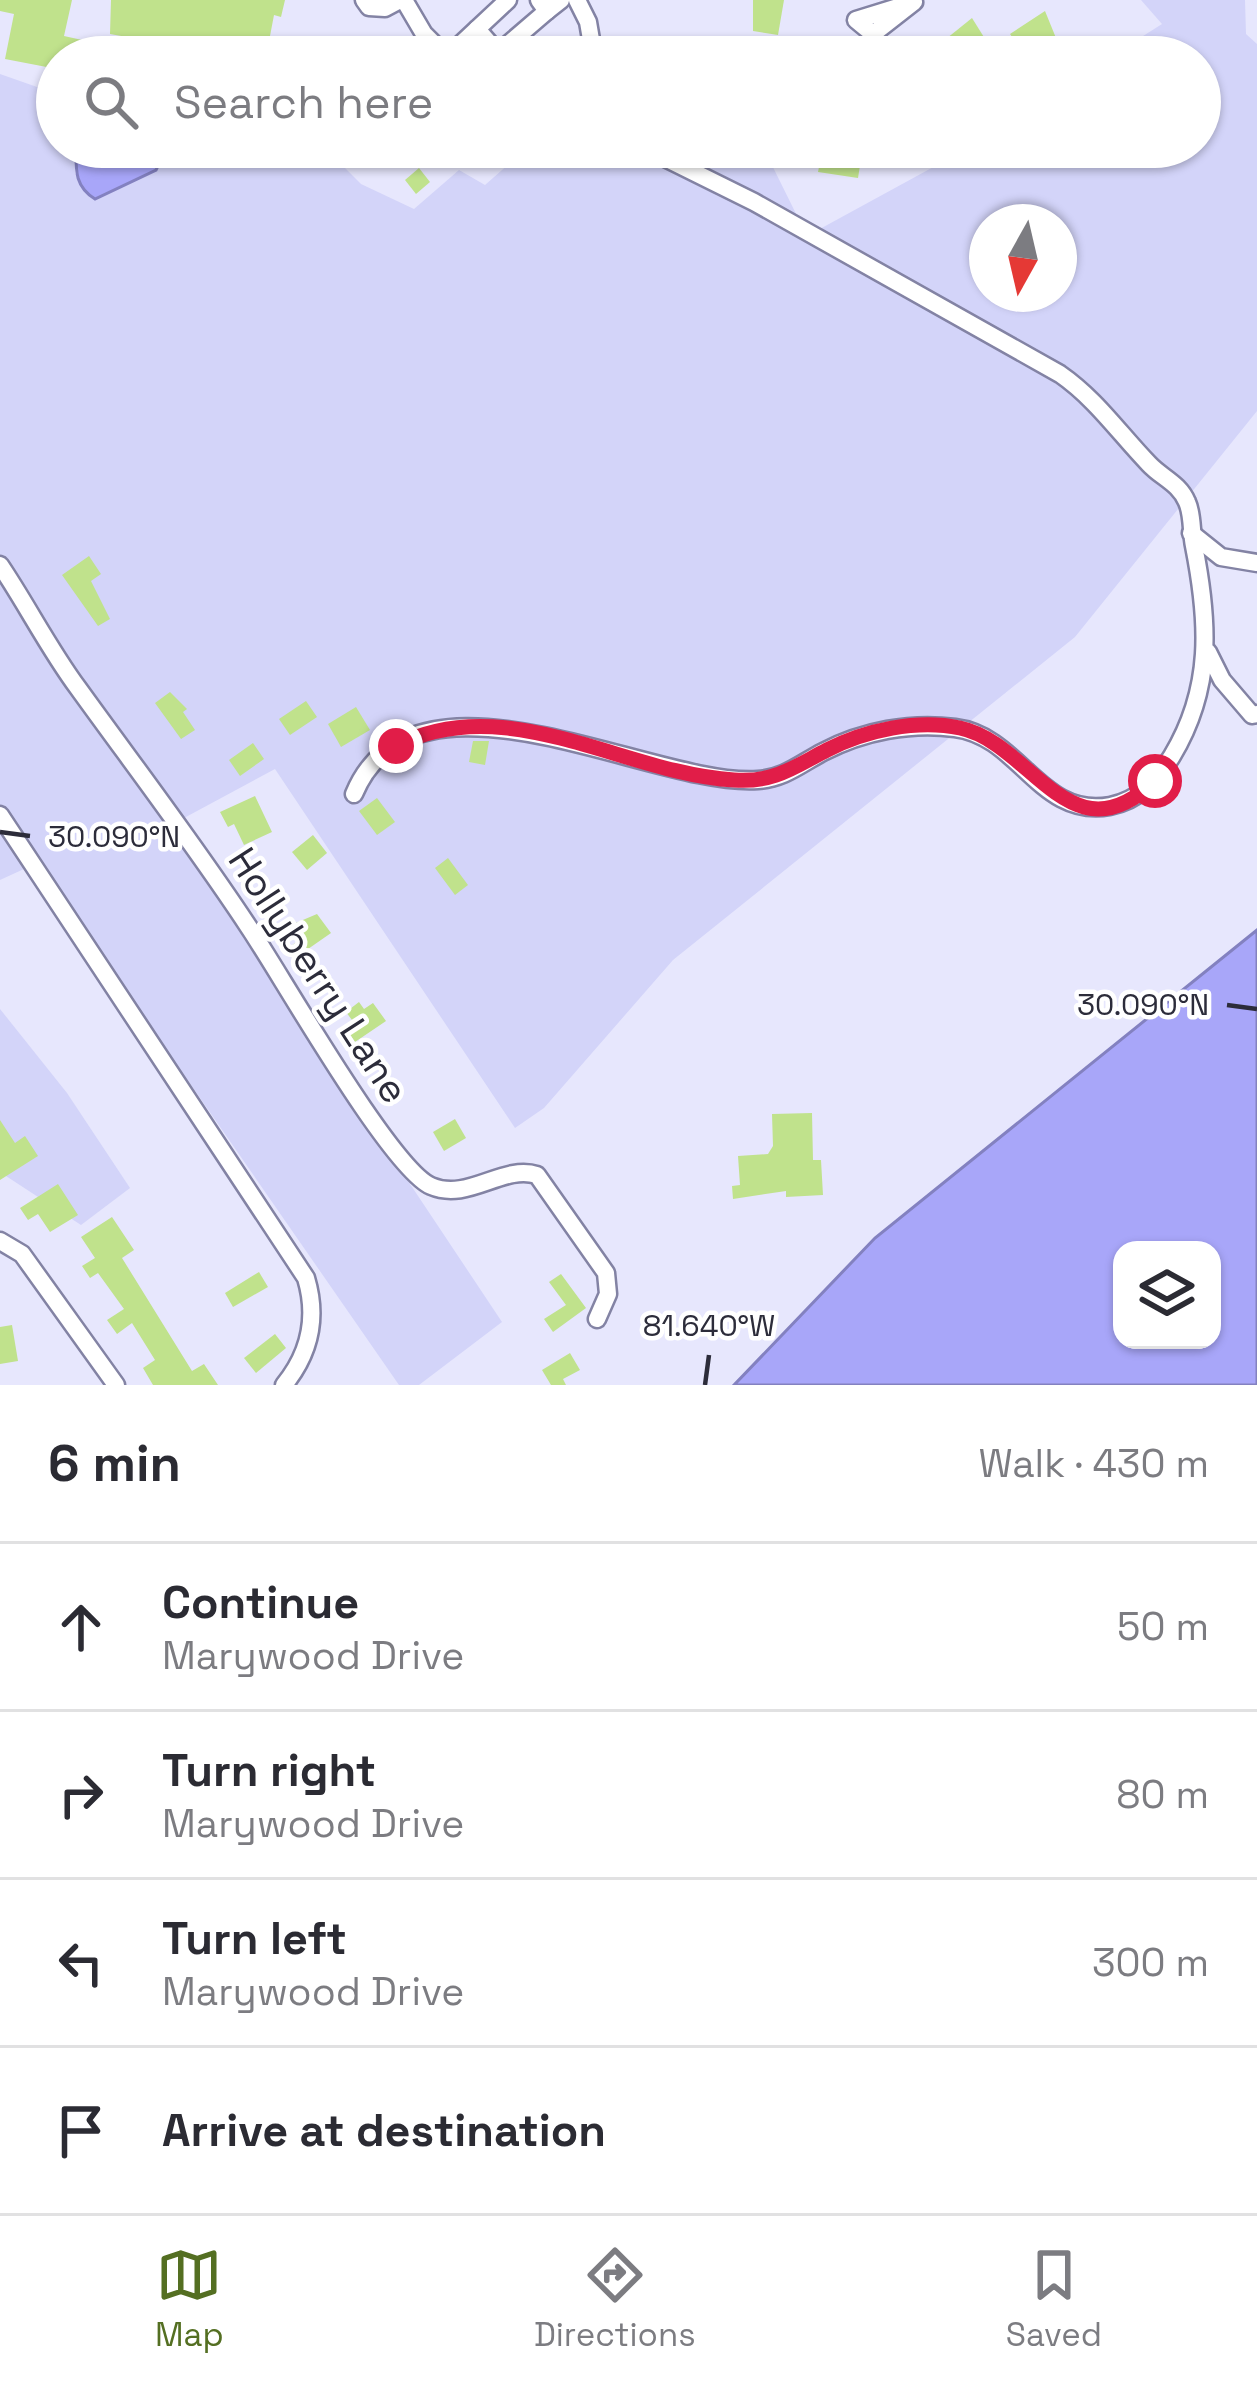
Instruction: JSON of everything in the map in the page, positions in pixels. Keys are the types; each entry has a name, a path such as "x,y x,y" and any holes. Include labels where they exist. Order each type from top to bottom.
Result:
{"street":[{"path":"364,0 369,7 385,8 402,0 426,36"},
{"path":"470,36 508,0"},
{"path":"577,0 590,36"},
{"path":"516,36 549,4"},
{"path":"477,29 483,36"},
{"path":"354,794 369,769 396,746 429,734 475,728 533,732 696,775 742,781 788,775 824,751 868,734 951,727 1004,748 1059,799 1104,807 1137,795 1162,772 1192,719 1207,651 1181,491 1154,470 1079,387 754,202 685,168"},
{"path":"1191,533 1221,557 1257,563"},
{"name":"Hollyberry Lane","path":"0,565 76,686 166,803 252,931 309,1030 416,1176 450,1190 522,1172 537,1175 606,1273 608,1294 596,1319"},
{"path":"1207,651 1228,689 1252,715 1257,714"},
{"path":"0,815 306,1278 310,1337 299,1367 284,1385"},
{"path":"0,1241 22,1254 116,1385"}],"shaded area":[{"path":"1141,0 1245,0 1246,34 1257,44 1257,411 1075,637 673,960 544,1108 515,1128 275,769 171,825 502,1322 419,1385 399,1385 37,863 0,880 0,74 36,87 36,168 75,168 75,174 103,168 345,168 361,184 414,209 459,170 485,185 504,168 773,168 807,236 932,168 1221,168 1221,36 1143,36 1162,24"},
{"path":"157,168 95,199 80,183 76,170"},
{"path":"1257,930 1257,1385 734,1385 875,1238"},
{"path":"0,1009 67,1093 130,1188 81,1225 6,1176 0,1163"}],"building":[{"path":"0,0 72,0 64,36 36,36 36,65 5,59 14,14 0,11"},
{"path":"111,0 285,0 281,17 274,15 270,36 110,34"},
{"path":"753,0 784,0 778,35 753,31"},
{"path":"1045,11 1055,36 1011,36"},
{"path":"972,18 983,36 950,36"},
{"path":"419,168 430,182 416,194 405,180"},
{"path":"819,168 860,168 858,178 818,172"},
{"path":"89,556 101,574 91,581 110,619 98,626 62,575"},
{"path":"170,692 187,709 183,712 195,730 181,739 155,703"},
{"path":"306,701 317,717 290,735 279,719"},
{"path":"356,707 370,730 341,747 328,724"},
{"path":"473,741 489,741 485,765 469,762"},
{"path":"253,743 264,759 240,776 229,760"},
{"path":"255,796 272,832 244,845 234,824 228,827 220,812"},
{"path":"377,798 395,822 377,835 359,811"},
{"path":"313,835 327,853 307,870 292,852"},
{"path":"448,858 468,885 455,895 435,868"},
{"path":"317,914 331,933 298,956 291,946 301,939 291,925"},
{"path":"359,1002 364,1009 373,1003 386,1021 355,1042 347,1030 355,1024 346,1012"},
{"path":"812,1113 813,1160 821,1160 823,1195 786,1197 786,1191 733,1199 732,1186 740,1185 738,1156 768,1154 773,1146 772,1114"},
{"path":"455,1119 466,1138 444,1151 433,1132"},
{"path":"0,1120 15,1143 25,1136 38,1156 0,1180"},
{"path":"58,1184 78,1215 50,1232 38,1214 28,1220 20,1208"},
{"path":"112,1217 134,1250 122,1258 192,1371 204,1364 218,1385 153,1385 143,1368 155,1360 132,1323 117,1334 107,1320 124,1309 98,1273 90,1278 82,1266 95,1258 81,1237"},
{"path":"259,1272 268,1287 233,1307 225,1293"},
{"path":"561,1274 586,1308 553,1332 544,1319 566,1305 549,1282"},
{"path":"12,1325 18,1361 0,1364 0,1327"},
{"path":"275,1334 286,1348 256,1373 244,1358"},
{"path":"570,1353 580,1370 563,1379 566,1385 551,1385 542,1370"}],"route":[{"path":"396,746 429,734 475,728 533,732 696,775 742,781 788,775 824,751 868,734 951,727 985,736 1004,748 1040,786 1070,803 1116,805 1155,781"}]}
